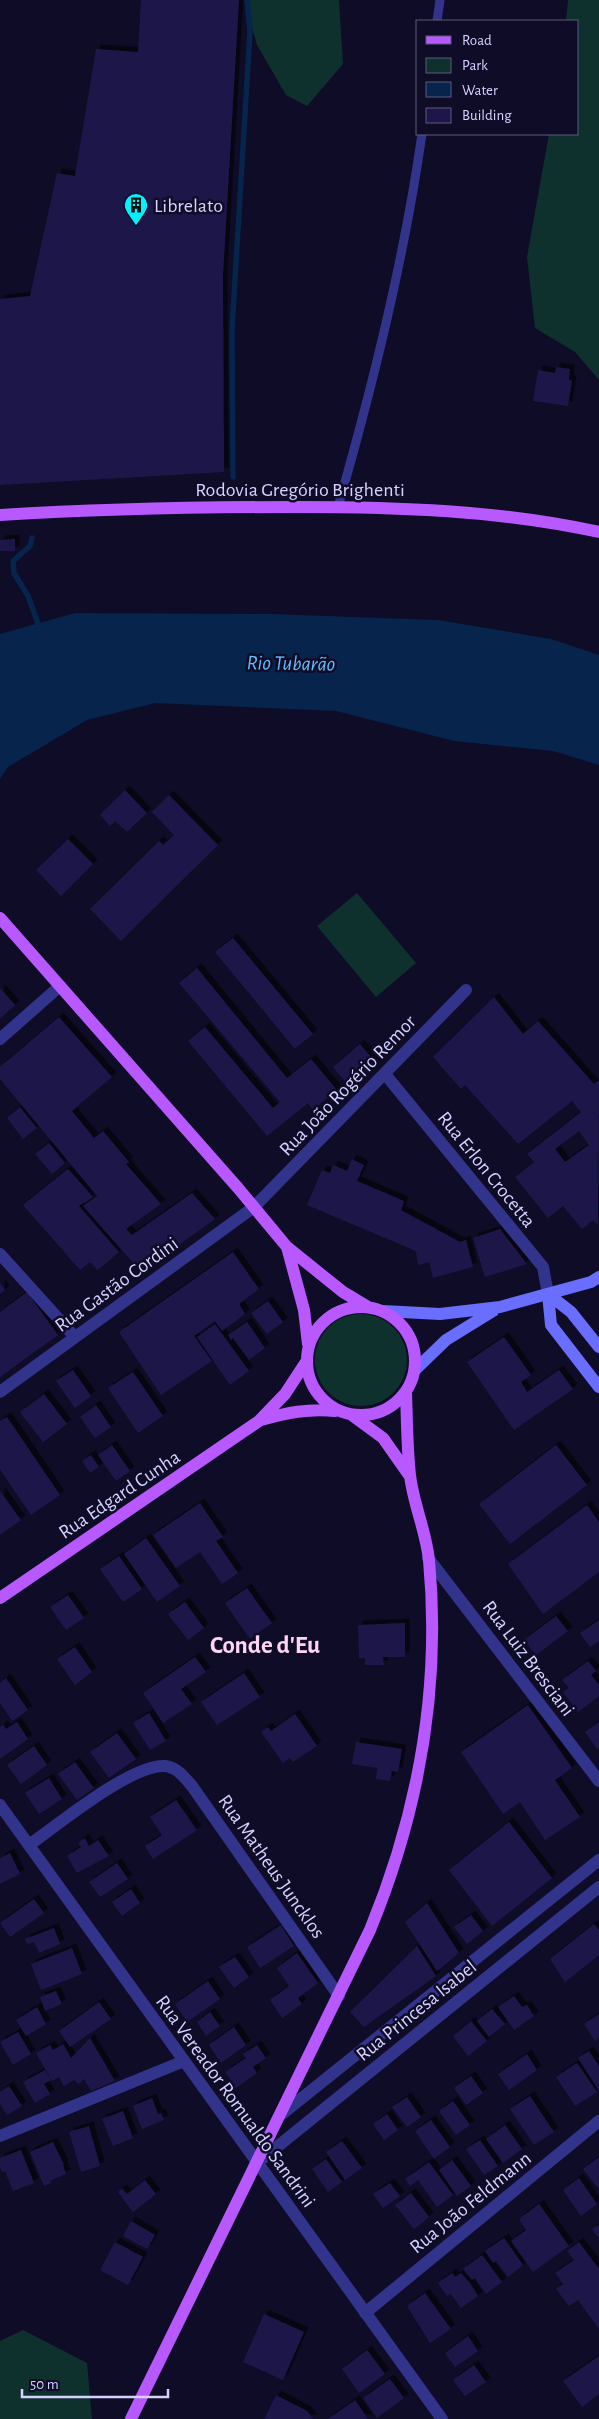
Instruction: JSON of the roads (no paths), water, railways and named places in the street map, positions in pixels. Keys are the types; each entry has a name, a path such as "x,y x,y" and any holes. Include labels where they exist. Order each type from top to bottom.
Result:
{"main road":[{"name":"Rodovia Gregório Brighenti","path":"0,515 136,508 338,507 471,512 558,524 599,532"},
{"path":"0,918 287,1247 343,1292 368,1307 382,1311 440,1314 500,1308 596,1280"},
{"path":"287,1247 304,1310 308,1344 306,1362 308,1377 314,1391 324,1402 337,1411 351,1415 367,1416 382,1412 395,1404 406,1392 415,1370 415,1352 409,1335 398,1320 382,1311"},
{"path":"548,1294 572,1312 599,1347"},
{"path":"548,1294 551,1325 599,1387"},
{"path":"308,1344 318,1327 332,1314 350,1307 368,1307"},
{"path":"415,1370 446,1340 500,1308"},
{"name":"Rua Edgard Cunha","path":"0,1598 259,1421 285,1394 306,1362"},
{"path":"131,2419 339,1996 370,1930 398,1858 420,1770 428,1717 432,1644 428,1558 410,1476 406,1392"},
{"name":"Rua Edgard Cunha","path":"259,1421 295,1411 317,1409 337,1411"},
{"path":"351,1415 383,1438 410,1476"}],"street":[{"path":"0,1039 60,986"},
{"name":"Rua João Rogério Remor","path":"254,1207 466,990"},
{"name":"Rua Erlon Crocetta","path":"385,1074 543,1267 548,1294"},
{"name":"Rua Gastão Cordini","path":"0,1392 254,1207"},
{"path":"0,1254 76,1337"},
{"name":"Rua Luiz Bresciani","path":"428,1558 599,1781"},
{"name":"Rua Matheus Juncklos","path":"29,1845 129,1777 150,1768 166,1766 180,1772 192,1786 339,1996"},
{"name":"Rua Vereador Romualdo Sandrini","path":"0,1805 442,2419"},
{"name":"Rua Princesa Isabel","path":"282,2114 599,1860"},
{"name":"Rua Princesa Isabel","path":"257,2163 599,1887"},
{"path":"0,2136 184,2061"},
{"name":"Rua João Feldmann","path":"365,2313 599,2121"}],"lane":[{"path":"437,20 440,0"},
{"path":"338,507 378,358 414,191 422,135"}],"water":[{"name":"Rio Tubarão","path":"75,613 273,614 438,620 551,639 599,655 599,765 553,751 454,741 336,711 155,703 87,720 8,767 0,779 0,634"}],"waterway":[{"path":"233,477 232,329 250,32 247,0"},
{"path":"32,538 30,546 13,561 14,573 28,596 40,629"}],"place":[{"name":"Librelato","path":"136,226"}],"district":[{"name":"Conde d'Eu","path":"265,1644"}]}
